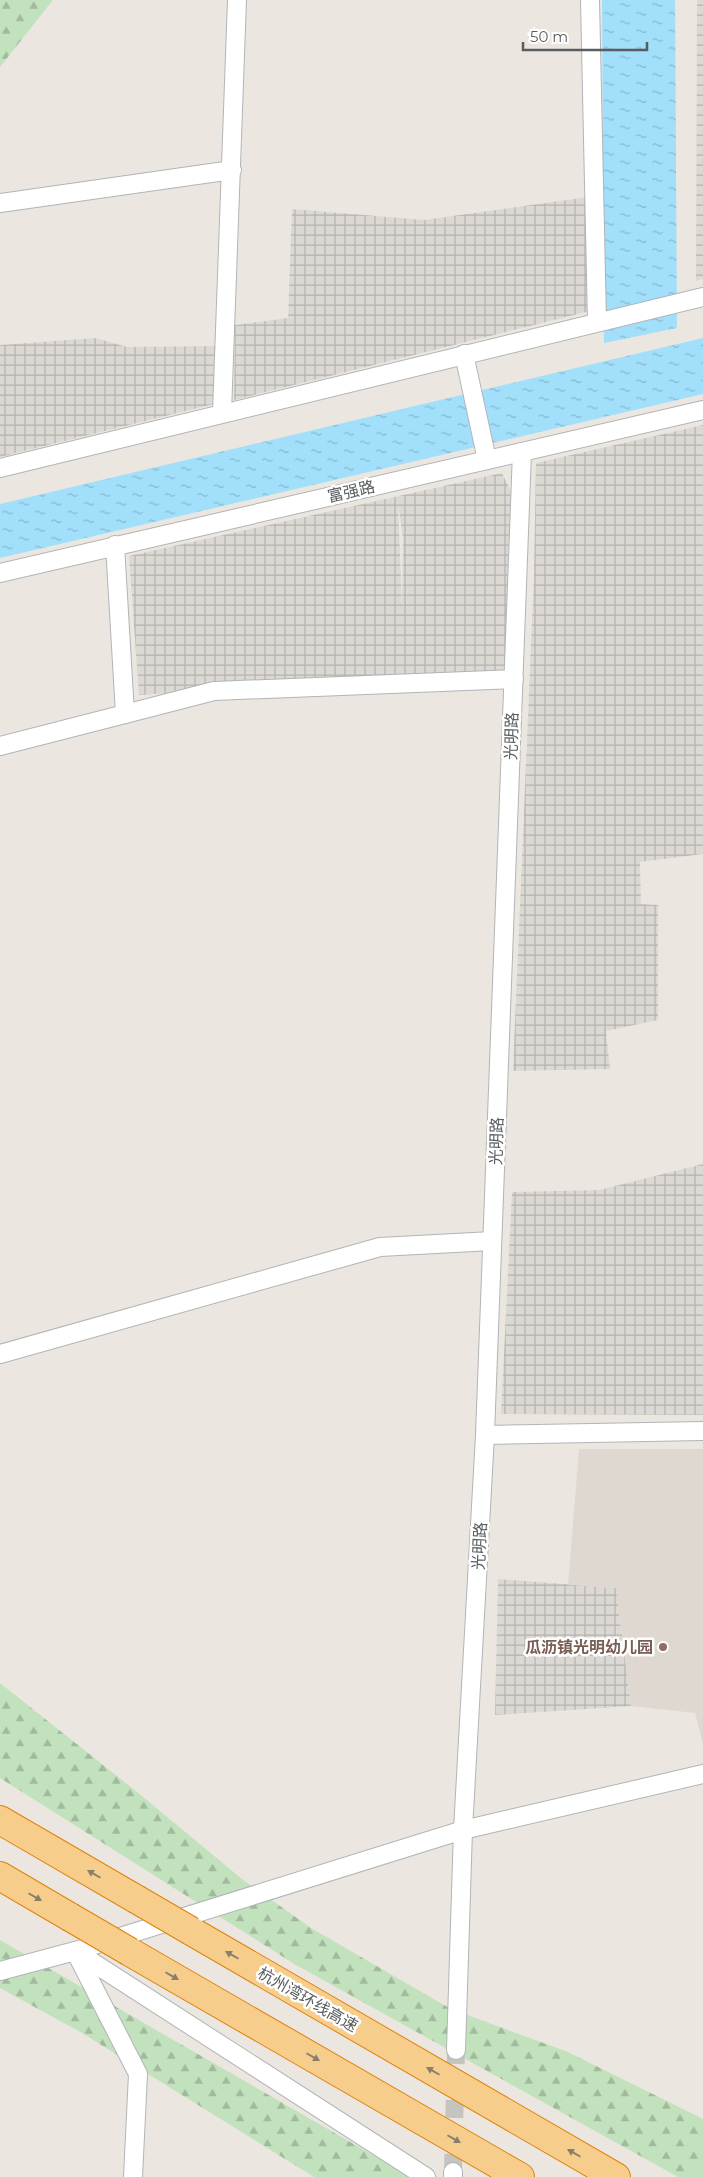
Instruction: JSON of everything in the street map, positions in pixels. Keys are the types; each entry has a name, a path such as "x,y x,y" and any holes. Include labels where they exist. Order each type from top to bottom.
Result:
{"highway":[{"name":"杭州湾环线高速","path":"0,1820 616,2177"},
{"path":"0,1876 520,2177"}],"street":[{"path":"222,413 237,0"},
{"path":"590,0 599,321"},
{"path":"0,203 232,170"},
{"path":"0,468 703,297"},
{"path":"464,354 486,456"},
{"name":"富强路","path":"0,573 486,456 522,452 703,410"},
{"name":"光明路","path":"456,2050 462,1830 485,1435 522,452"},
{"path":"115,546 125,714"},
{"path":"0,746 214,690 514,679"},
{"path":"0,1354 380,1247 492,1241"},
{"path":"485,1435 703,1431"},
{"path":"0,1971 76,1951 462,1830 703,1774"},
{"path":"76,1951 138,2074 133,2177"},
{"path":"76,1951 426,2177"}],"shaded area":[{"path":"697,0 703,0 703,279 696,281"},
{"path":"588,197 590,311 234,400 235,325 288,318 292,209 424,220"},
{"path":"96,338 127,347 216,346 214,404 0,457 0,345"},
{"path":"703,425 703,854 640,862 641,904 658,905 658,1020 606,1031 610,1069 513,1071 534,574 536,463"},
{"path":"502,473 520,510 514,679 392,679 139,695 129,556","holes":["398,504 403,538 402,607"]},
{"path":"703,1164 703,1415 501,1414 512,1192 599,1190"},
{"name":"瓜沥镇光明幼儿园","path":"579,1449 703,1449 703,1744 695,1713 631,1706 616,1588 568,1585"},
{"path":"498,1579 616,1588 631,1706 495,1715"}],"green space":[{"path":"0,0 53,0 0,67"},
{"path":"0,1683 142,1796 242,1879 311,1928 451,2009 568,2052 703,2119 703,2177 678,2177 296,1965 0,1778"},
{"path":"0,1940 411,2177 314,2177 82,2033 0,1988"}],"water":[{"path":"602,0 675,0 677,328 604,343"},
{"path":"703,338 703,394 0,558 0,504"}],"tunnel":[{"path":"453,2172 456,2050"}],"place":[{"name":"瓜沥镇光明幼儿园","path":"663,1647"}]}
